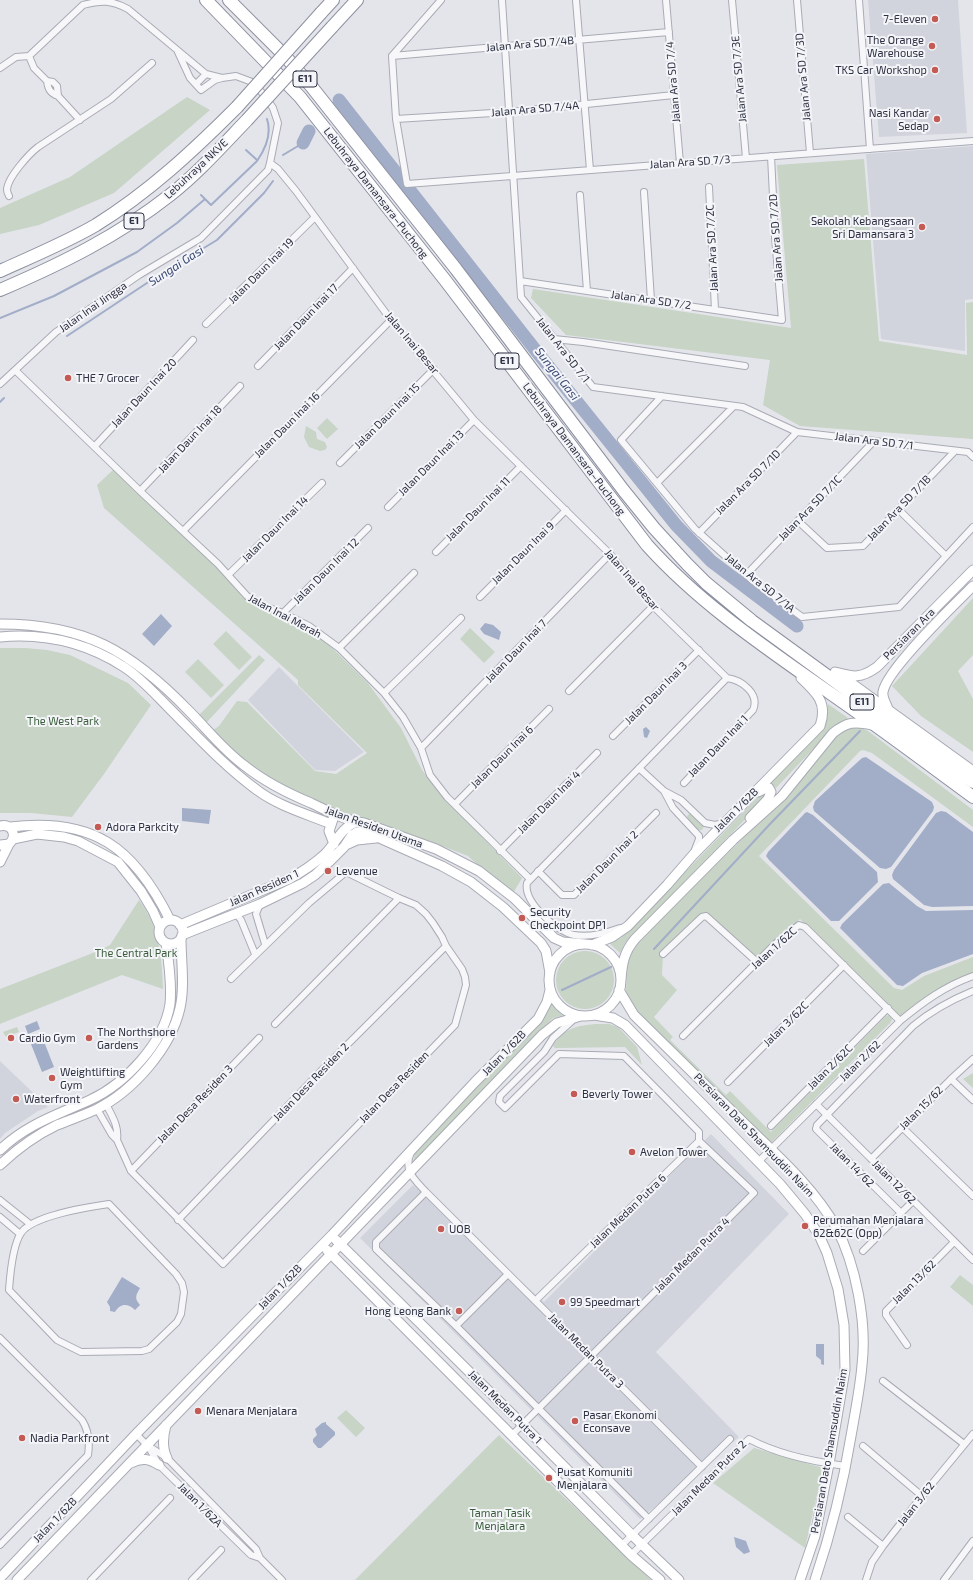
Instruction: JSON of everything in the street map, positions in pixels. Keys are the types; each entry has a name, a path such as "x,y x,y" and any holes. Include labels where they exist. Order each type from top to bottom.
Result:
{"highway":[{"name":"Lebuhraya Damansara–Puchong","path":"206,0 300,97 445,280 647,545 684,583 784,661 878,726 973,797"},
{"name":"Lebuhraya Damansara–Puchong","path":"229,0 285,56 311,86 456,269 654,528 706,583 752,622"},
{"name":"Lebuhraya NKVE","path":"0,271 96,225 135,199 164,176 201,143 236,107 333,0"},
{"name":"Lebuhraya NKVE","path":"0,290 49,269 89,249 145,214 188,179 247,120 357,0"},
{"path":"752,622 796,646 835,672"},
{"name":"E11","path":"752,622 973,782"}],"main road":[{"name":"Persiaran Ara","path":"835,672 853,676 868,674 877,667 973,570"},
{"name":"Persiaran Ara","path":"889,710 883,698 883,690 887,681 905,658 973,586"},
{"path":"955,588 963,596"},
{"name":"Jalan Residen Utama","path":"0,624 45,626 73,632 116,650 139,665 160,683 243,765 270,784 335,814 436,849 467,864 479,871 515,899 554,938 563,942 588,945"},
{"path":"70,642 73,632"},
{"name":"Jalan Residen Utama","path":"0,637 33,636 70,642 85,647 115,662 133,674 152,690 226,764 257,790 274,801 331,824"},
{"name":"Jalan 1/62B","path":"588,945 612,937 628,926 693,855 820,726 824,715 823,707 818,696 809,685 784,661"},
{"path":"835,672 973,771"},
{"name":"Jalan 1/62B","path":"621,980 623,959 631,943 732,840 782,796 833,733 843,725 853,723 861,722 878,726"},
{"path":"732,840 768,799 771,792 769,788 766,788 751,796"},
{"path":"334,844 330,836 331,824 335,814"},
{"path":"356,822 357,832"},
{"name":"Jalan Residen 1","path":"180,925 289,879 312,865 334,844 348,826 356,822"},
{"path":"0,826 6,825 10,827 45,825 83,831 102,838 125,854 140,870 170,920"},
{"path":"0,862 7,843 14,832 10,827"},
{"name":"Jalan Residen Utama","path":"357,832 363,832 377,837 453,872 471,882 499,903 544,947 548,956 550,973"},
{"name":"Jalan Residen 1","path":"182,937 260,904 303,883 315,875 344,846 352,835 357,832"},
{"path":"7,843 37,834 78,840 118,862 141,891 153,911 160,927"},
{"path":"344,846 357,840 377,837"},
{"path":"0,1165 33,1139 56,1126 101,1106 124,1092 156,1058 174,1027 180,1008 182,995 182,937 180,925 178,922 170,920 164,922 160,927 160,938 166,943 174,943 182,937"},
{"path":"0,1150 11,1139 40,1121 102,1094 126,1076 138,1064 164,1025 168,1013 170,993 166,943"},
{"path":"588,945 604,950 613,958 618,968 621,980 619,990 614,1001 605,1010 594,1015 578,1017 561,1008 554,1000 550,990 550,973 553,964 566,950 575,946 588,945"},
{"name":"Jalan 1/62B","path":"0,1578 136,1434 332,1235 412,1149 538,1019 547,1002 550,990"},
{"name":"Persiaran Dato Shamsuddin Naim","path":"619,990 634,1015 771,1149 815,1196 835,1226 845,1247 857,1290 862,1318 863,1364 846,1466 828,1542 815,1580"},
{"name":"Persiaran Dato Shamsuddin Naim","path":"594,1015 613,1018 625,1025 780,1184 805,1214 819,1235 826,1253 838,1289 844,1325 845,1370 830,1464 815,1536 800,1580"},
{"name":"Jalan 1/62B","path":"18,1580 546,1031 562,1021 578,1017"},
{"name":"Jalan Medan Putra 1","path":"332,1235 642,1545 679,1580"},
{"name":"Jalan Medan Putra 1","path":"322,1244 631,1555 660,1580"},
{"path":"166,1425 164,1432 164,1448 167,1458"},
{"path":"128,1464 144,1459 153,1461 160,1465"}],"street":[{"path":"0,68 16,57 29,56 83,5 100,0 108,0 118,3 128,9 206,74 222,78"},
{"path":"396,119 392,56 441,0"},
{"name":"Jalan Ara SD 7/1","path":"502,0 521,297 592,387 744,407 797,432 955,450 968,452 973,457"},
{"path":"576,0 590,170"},
{"name":"Jalan Ara SD 7/4","path":"666,0 680,163"},
{"name":"Jalan Ara SD 7/3E","path":"732,0 746,158"},
{"name":"Jalan Ara SD 7/3D","path":"797,0 810,153"},
{"path":"859,0 870,149"},
{"name":"Jalan Ara SD 7/4B","path":"392,56 669,32"},
{"path":"178,52 190,78 202,90 211,83 222,78 236,76 252,82 265,96 273,108 278,123 270,164"},
{"path":"29,56 34,68 47,81 53,82 57,86 58,96 80,120"},
{"path":"9,196 7,190 10,181 28,155 38,146 111,99 152,63"},
{"path":"196,84 206,74"},
{"name":"Jalan Ara SD 7/4A","path":"396,119 509,112 674,95"},
{"name":"Jalan Ara SD 7/3","path":"396,119 407,184 973,141"},
{"name":"Jalan Ara SD 7/2D","path":"771,156 775,237 782,320"},
{"name":"Jalan Inai Jingga","path":"0,384 56,332 139,275 201,238 263,175 270,164"},
{"name":"Jalan Inai Besar","path":"270,164 278,169 391,320 434,369 474,420 610,554 654,606 727,678"},
{"name":"Jalan Ara SD 7/2C","path":"709,187 715,310"},
{"path":"644,192 651,300"},
{"path":"580,195 587,291"},
{"name":"Jalan Daun Inai 19","path":"206,324 315,217"},
{"name":"Jalan Daun Inai 17","path":"258,366 353,268"},
{"name":"Jalan Ara SD 7/2","path":"520,281 782,320"},
{"name":"Jalan Daun Inai 16","path":"183,531 391,320"},
{"path":"554,339 745,366"},
{"name":"Jalan Daun Inai 20","path":"95,446 193,340"},
{"name":"Jalan Daun Inai 15","path":"340,463 434,369"},
{"name":"Jalan Inai Merah","path":"15,370 183,531 247,596 264,606 283,613 321,634 339,648 384,693 403,717 422,748 430,775 442,791 500,851 530,879"},
{"name":"Jalan Daun Inai 18","path":"140,491 240,386"},
{"name":"Jalan Ara SD 7/1A","path":"662,396 621,440 699,533 746,575 802,617 899,607 973,527"},
{"path":"657,483 734,406"},
{"name":"Jalan Daun Inai 13","path":"388,507 474,420"},
{"name":"Jalan Ara SD 7/1D","path":"699,533 797,432"},
{"name":"Jalan Ara SD 7/1C","path":"746,575 874,441"},
{"name":"Jalan Ara SD 7/1B","path":"798,521 827,548 863,546 955,450"},
{"name":"Jalan Daun Inai 11","path":"436,552 521,466"},
{"name":"Jalan Daun Inai 14","path":"228,576 322,483"},
{"path":"898,509 946,556"},
{"name":"Jalan Daun Inai 9","path":"480,597 566,510"},
{"name":"Jalan Daun Inai 12","path":"283,613 368,528"},
{"name":"Jalan Daun Inai 7","path":"422,748 610,554"},
{"path":"339,648 414,573"},
{"path":"570,691 654,606"},
{"path":"384,693 461,618"},
{"name":"Jalan Daun Inai 3","path":"613,736 699,650"},
{"path":"628,926 613,931 592,935 574,935 565,932 548,920 532,902 526,888 530,879 727,678"},
{"name":"Jalan Daun Inai 1","path":"684,783 753,710 755,706 754,696 742,683 727,678"},
{"name":"Jalan Daun Inai 6","path":"455,804 549,709"},
{"name":"Jalan Daun Inai 4","path":"500,851 597,753"},
{"path":"639,768 664,791 675,796 708,824 724,823"},
{"path":"664,791 673,808 699,836 693,855"},
{"path":"679,814 687,806"},
{"name":"Jalan Daun Inai 2","path":"538,871 562,895 574,895 656,813"},
{"name":"Jalan Desa Residen","path":"101,1106 112,1135 117,1140 131,1171 223,1264 454,1025 466,985 462,969 426,914 416,905 398,898 346,872 309,903 265,944 231,979"},
{"path":"275,1024 398,898"},
{"path":"260,904 256,914 265,944"},
{"path":"231,915 238,916 242,921 255,954"},
{"path":"663,954 702,917 706,916 757,962"},
{"name":"Jalan 1/62C","path":"683,1036 790,931 795,927 802,925 900,1021"},
{"name":"Jalan Desa Residen 2","path":"178,1220 322,1070 446,946"},
{"name":"Jalan 3/62C","path":"728,1082 844,965"},
{"name":"Jalan 2/62","path":"758,1162 900,1021 931,996 948,986 973,976"},
{"name":"Jalan 2/62","path":"827,1115 918,1021 954,999 973,991"},
{"name":"Jalan 2/62C","path":"771,1126 888,1008"},
{"path":"578,1017 558,1033 544,1052 500,1096 500,1102 505,1108 559,1054 624,1056 698,1132 699,1141"},
{"name":"Jalan Desa Residen 3","path":"131,1171 258,1038"},
{"name":"Jalan 15/62","path":"871,1159 973,1059"},
{"path":"951,1079 973,1100"},
{"name":"Jalan 12/62","path":"816,1104 973,1260"},
{"name":"Jalan Desa Residen","path":"101,1106 115,1122 118,1132 117,1140"},
{"name":"Jalan 14/62","path":"827,1115 817,1125 816,1129 901,1213"},
{"path":"902,1127 973,1196"},
{"name":"Jalan Medan Putra 4","path":"512,1435 754,1193 699,1141"},
{"name":"Jalan Medan Putra 6","path":"536,1300 699,1141"},
{"path":"409,1173 408,1162 412,1149"},
{"name":"Jalan Medan Putra 3","path":"409,1173 426,1192 702,1467"},
{"name":"Jalan Medan Putra 1","path":"426,1192 376,1242 376,1248 649,1519"},
{"path":"0,1200 30,1224"},
{"path":"863,1251 913,1201"},
{"path":"109,1204 182,1283 184,1297 181,1314 177,1322 150,1349 142,1352 81,1352 57,1340 9,1290 14,1252 20,1234 30,1224 64,1213 109,1204"},
{"path":"0,1213 6,1206"},
{"path":"0,1217 20,1234"},
{"name":"Jalan 13/62","path":"906,1345 886,1315 886,1311 954,1242"},
{"path":"456,1326 508,1274"},
{"path":"0,1338 82,1420 86,1426 90,1443 88,1455 0,1545"},
{"path":"883,1381 964,1444"},
{"name":"Jalan 1/62A","path":"136,1434 147,1445 167,1458 256,1549 260,1558 282,1580"},
{"name":"Jalan 3/62","path":"866,1580 872,1562 883,1546 973,1434"},
{"path":"622,1545 730,1439"},
{"name":"Jalan Medan Putra 2","path":"631,1555 749,1439 766,1448 830,1464 846,1466"},
{"name":"Jalan 1/62A","path":"147,1445 160,1465 251,1555 260,1558"},
{"path":"863,1446 922,1496"},
{"path":"91,1580 170,1498"},
{"path":"848,1517 883,1546"},
{"path":"944,1580 973,1541"},
{"path":"192,1580 221,1550"}],"shaded area":[{"path":"868,0 958,0 967,133 879,137"},
{"name":"Sekolah Kebangsaan Sri Damansara 3","path":"973,146 973,299 965,300 965,351 881,339 866,154"},
{"path":"279,667 364,752 335,771 315,770 248,700"},
{"name":"Waterfront","path":"0,1061 48,1107 38,1111 5,1133 0,1139"},
{"path":"711,1134 789,1214 656,1352 739,1437 640,1519 360,1238 413,1185 544,1302"}],"green space":[{"path":"187,97 210,110 114,193 39,225 0,234 0,208 70,177"},
{"path":"864,159 879,341 967,355 966,303 973,302 973,439 800,426 763,405 770,360 566,335 531,298 533,289 791,328 777,165"},
{"path":"327,418 338,429 327,439 317,428"},
{"path":"306,426 316,432 317,439 325,442 327,447 325,450 320,451 309,447 304,437"},
{"path":"114,469 223,573 242,597 325,641 367,682 401,728 422,770 443,797 522,878 512,895 468,856 437,844 336,812 282,785 249,765 216,735 198,716 259,655 265,660 206,723 213,730 219,726 237,701 247,702 315,771 336,774 367,753 298,685 298,680 104,508 97,485"},
{"path":"973,598 973,655 958,671 973,699 973,752 921,716 892,686"},
{"path":"470,628 495,652 484,663 460,639"},
{"path":"226,631 252,657 239,670 213,644"},
{"name":"The West Park","path":"0,648 47,650 70,655 128,683 151,705 104,774 72,817 31,813 0,813"},
{"path":"198,659 224,685 211,698 185,672"},
{"path":"828,704 848,718 833,728 776,788 770,783 820,732 827,717"},
{"path":"849,727 859,727 868,731 973,810 973,827 872,753 863,750 860,751 759,856 894,988 902,990 924,976 973,957 973,974 900,1019 800,919 757,962 705,912 663,954 662,975 677,990 654,1017 673,1037 670,1040 726,1095 730,1091 771,1132 886,1016 889,1015 892,1019 891,1022 771,1143 632,1009 626,995 628,957 632,949 669,909 783,800 838,733"},
{"path":"764,791 766,791 766,798 625,943 620,953 609,943 621,938"},
{"path":"692,814 704,826 702,830 698,830 688,819 687,816"},
{"name":"The Central Park","path":"139,900 151,920 158,942 162,965 163,989 122,975 0,1024 0,989 110,945"},
{"path":"579,951 591,951 606,959 614,974 614,986 606,1001 591,1009 579,1009 564,1001 556,986 556,974 564,959"},
{"path":"552,1003 564,1015 553,1018 413,1163 415,1152 424,1141 544,1018"},
{"path":"595,1024 609,1024 618,1027 637,1047 642,1065 625,1047 555,1048 553,1046 562,1035 571,1029"},
{"path":"17,1027 19,1032 6,1037 3,1032"},
{"path":"973,1073 973,1088 963,1079"},
{"path":"960,1275 973,1285 973,1306 950,1287"},
{"path":"346,1410 365,1428 356,1437 337,1418"},
{"name":"Taman Tasik Menjalara","path":"499,1435 651,1580 355,1580"},
{"path":"754,1448 823,1468 805,1548 713,1483"}],"water":[{"path":"161,614 172,626 154,646 142,634"},
{"path":"485,623 493,625 501,632 499,640 484,634 480,629"},
{"path":"646,727 650,731 647,738 644,737 643,729"},
{"path":"866,757 932,802 934,807 933,811 891,867 886,869 880,868 814,811 813,807 815,801 862,758"},
{"path":"182,808 211,810 209,824 182,821"},
{"path":"941,811 946,812 973,832 973,906 932,907 924,905 893,879 892,875 894,870 936,813"},
{"path":"807,812 813,815 877,872 878,882 839,921 831,921 766,856 768,852"},
{"path":"889,883 917,906 926,911 973,910 973,954 922,973 903,986 897,985 840,928 842,924 883,884"},
{"path":"37,1021 40,1029 28,1034 25,1026"},
{"path":"41,1034 54,1067 42,1072 29,1039"},
{"path":"122,1277 140,1288 136,1296 140,1305 135,1310 130,1306 124,1305 119,1307 115,1312 110,1311 110,1307 107,1302"},
{"path":"816,1344 824,1344 824,1365 821,1364 821,1360 816,1356"},
{"path":"326,1422 326,1424 335,1432 335,1435 321,1448 318,1448 313,1442 313,1439 317,1435 315,1429 322,1423"},
{"path":"734,1537 746,1541 750,1552 744,1554 736,1547"}],"waterway":[{"name":"Sungai Gasi","path":"339,100 537,352 676,525 711,561 797,626"},
{"path":"201,195 211,205 257,161 267,141 269,130 267,119"},
{"name":"Sungai Gasi","path":"303,143 309,131"},
{"name":"Sungai Gasi","path":"283,155 303,143"},
{"path":"246,150 257,160"},
{"name":"Sungai Gasi","path":"67,336 156,277 217,240 264,193 273,181"},
{"path":"0,318 54,296 137,252 177,223 205,199"},
{"name":"Sungai Gasi","path":"0,402 4,398"},
{"path":"654,949 770,824 860,731"},
{"path":"562,990 611,967"}],"place":[{"name":"7-Eleven","path":"935,19"},
{"name":"The Orange Warehouse","path":"932,46"},
{"name":"TKS Car Workshop","path":"935,70"},
{"name":"Nasi Kandar Sedap","path":"937,119"},
{"name":"Sekolah Kebangsaan Sri Damansara 3","path":"922,227"},
{"name":"THE 7 Grocer","path":"68,378"},
{"name":"Adora Parkcity","path":"98,827"},
{"name":"Levenue","path":"328,871"},
{"name":"Security Checkpoint DP1","path":"522,918"},
{"name":"Cardio Gym","path":"11,1038"},
{"name":"The Northshore Gardens","path":"89,1038"},
{"name":"Weightlifting Gym","path":"52,1078"},
{"name":"Beverly Tower","path":"574,1094"},
{"name":"Waterfront","path":"16,1099"},
{"name":"Avelon Tower","path":"632,1152"},
{"name":"Perumahan Menjalara 62&62C (Opp)","path":"805,1226"},
{"name":"UOB","path":"441,1229"},
{"name":"99 Speedmart","path":"562,1302"},
{"name":"Hong Leong Bank","path":"459,1311"},
{"name":"Menara Menjalara","path":"198,1411"},
{"name":"Pasar Ekonomi Econsave","path":"575,1421"},
{"name":"Nadia Parkfront","path":"22,1438"},
{"name":"Pusat Komuniti Menjalara","path":"549,1478"}]}
